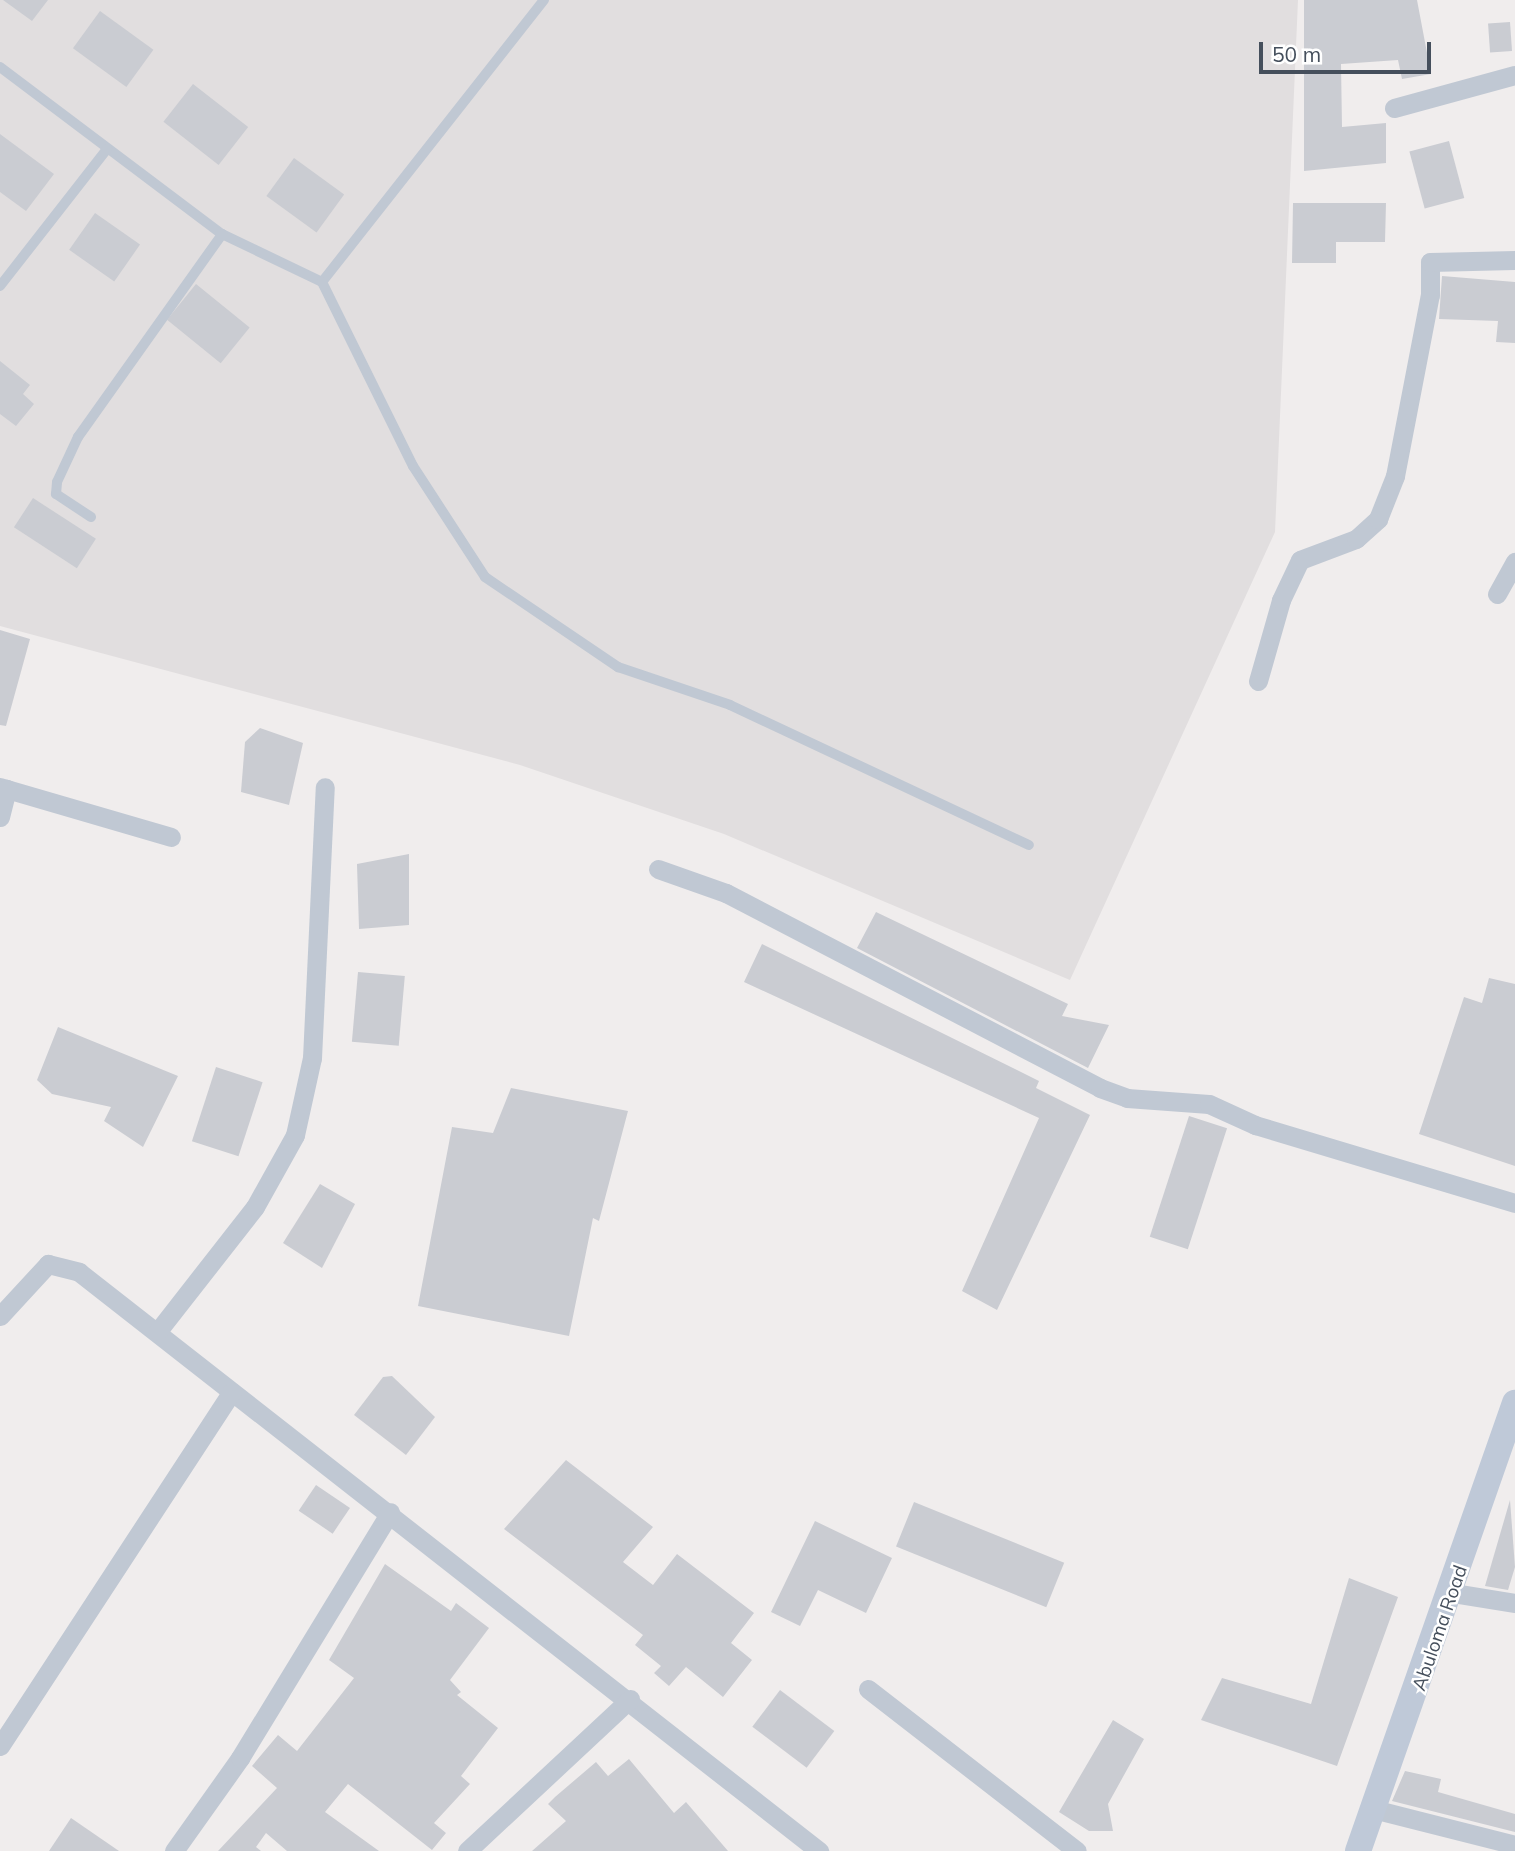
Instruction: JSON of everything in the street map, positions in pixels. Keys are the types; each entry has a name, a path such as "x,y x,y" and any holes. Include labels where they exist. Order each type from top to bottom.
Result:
{"street":[{"path":"1394,108 1515,75"},
{"path":"1258,681 1280,600 1300,560 1356,539 1378,519 1387,498 1430,295 1430,262 1515,260"},
{"path":"1497,594 1515,562"},
{"path":"159,1331 255,1207 295,1135 312,1058 325,787"},
{"path":"0,817 4,788 172,837"},
{"path":"658,869 726,892 1100,1088 1127,1098 1209,1104 1255,1125 1515,1202"},
{"path":"0,1317 48,1264 79,1272 159,1331 232,1392 630,1699 819,1851"},
{"path":"0,1746 232,1392"},
{"name":"Abuloma Road","path":"1359,1851 1377,1810 1515,1403"},
{"path":"174,1851 240,1758 390,1512"},
{"path":"1452,1593 1515,1603"},
{"path":"868,1689 1077,1851"},
{"path":"467,1851 630,1699"},
{"path":"1377,1810 1515,1845"}],"lane":[{"path":"322,282 544,0"},
{"path":"0,67 222,234 322,282 413,466 485,577 618,667 730,705 1029,845"},
{"path":"0,286 107,149"},
{"path":"91,517 56,495 57,482 78,437 222,234"}],"shaded area":[{"path":"0,0 1298,0 1275,532 1070,980 724,834 520,765 0,626"}],"building":[{"path":"3,0 48,0 32,21"},
{"path":"1304,0 1417,0 1431,74 1402,79 1398,60 1341,64 1342,127 1386,123 1386,163 1304,171"},
{"path":"100,11 153,50 126,87 73,48"},
{"path":"1510,22 1512,51 1490,52 1488,24"},
{"path":"193,84 248,127 219,165 163,122"},
{"path":"0,134 54,174 26,211 0,192"},
{"path":"1449,141 1464,198 1425,209 1409,152"},
{"path":"294,158 344,194 317,232 266,196"},
{"path":"1293,203 1386,203 1385,242 1336,242 1336,263 1292,263"},
{"path":"95,213 140,245 114,281 69,250"},
{"path":"1442,276 1515,282 1515,343 1496,342 1498,321 1439,319"},
{"path":"196,284 250,327 221,363 167,320"},
{"path":"0,361 30,385 23,394 34,404 16,426 0,414"},
{"path":"33,498 96,539 77,568 14,527"},
{"path":"0,630 30,639 6,726 0,725"},
{"path":"260,728 303,743 289,805 241,792 245,742"},
{"path":"409,854 409,925 359,929 357,864"},
{"path":"876,912 1068,1004 1062,1016 1109,1025 1088,1068 857,948"},
{"path":"762,944 1039,1081 1036,1088 1090,1115 997,1310 962,1291 1039,1118 744,982"},
{"path":"358,972 405,976 399,1046 352,1042"},
{"path":"1489,978 1515,984 1515,1166 1419,1134 1464,997 1482,1003"},
{"path":"58,1027 178,1076 143,1147 104,1121 111,1107 52,1094 37,1080"},
{"path":"216,1067 263,1082 238,1156 192,1141"},
{"path":"511,1088 628,1111 599,1221 593,1218 569,1336 418,1306 452,1127 493,1133"},
{"path":"1189,1116 1227,1128 1188,1249 1150,1237"},
{"path":"320,1184 355,1204 322,1268 283,1243"},
{"path":"392,1376 435,1417 406,1455 354,1415 383,1377"},
{"path":"566,1460 653,1527 623,1562 653,1585 677,1554 754,1613 731,1643 752,1660 723,1697 686,1667 669,1686 654,1673 661,1666 635,1645 643,1635 504,1529"},
{"path":"316,1485 350,1508 333,1534 299,1511"},
{"path":"1510,1500 1515,1567 1508,1590 1485,1586"},
{"path":"914,1502 1064,1563 1046,1607 896,1547"},
{"path":"815,1521 892,1558 866,1613 818,1590 800,1626 771,1612"},
{"path":"385,1564 451,1611 456,1603 489,1628 450,1680 461,1692 457,1695 498,1728 461,1776 470,1784 434,1823 446,1833 432,1850 348,1784 325,1812 379,1851 287,1851 266,1833 256,1847 261,1851 218,1851 277,1788 252,1766 278,1735 297,1751 354,1678 329,1660"},
{"path":"1349,1578 1398,1597 1337,1766 1201,1720 1222,1678 1311,1704"},
{"path":"780,1690 834,1731 807,1768 752,1727"},
{"path":"1113,1720 1144,1739 1108,1804 1113,1831 1089,1831 1059,1812"},
{"path":"629,1759 674,1813 686,1802 728,1851 532,1851 566,1821 548,1804 555,1797 596,1762 608,1776"},
{"path":"1405,1771 1441,1779 1438,1792 1515,1814 1515,1832 1392,1801"},
{"path":"71,1818 119,1851 49,1851"}]}
